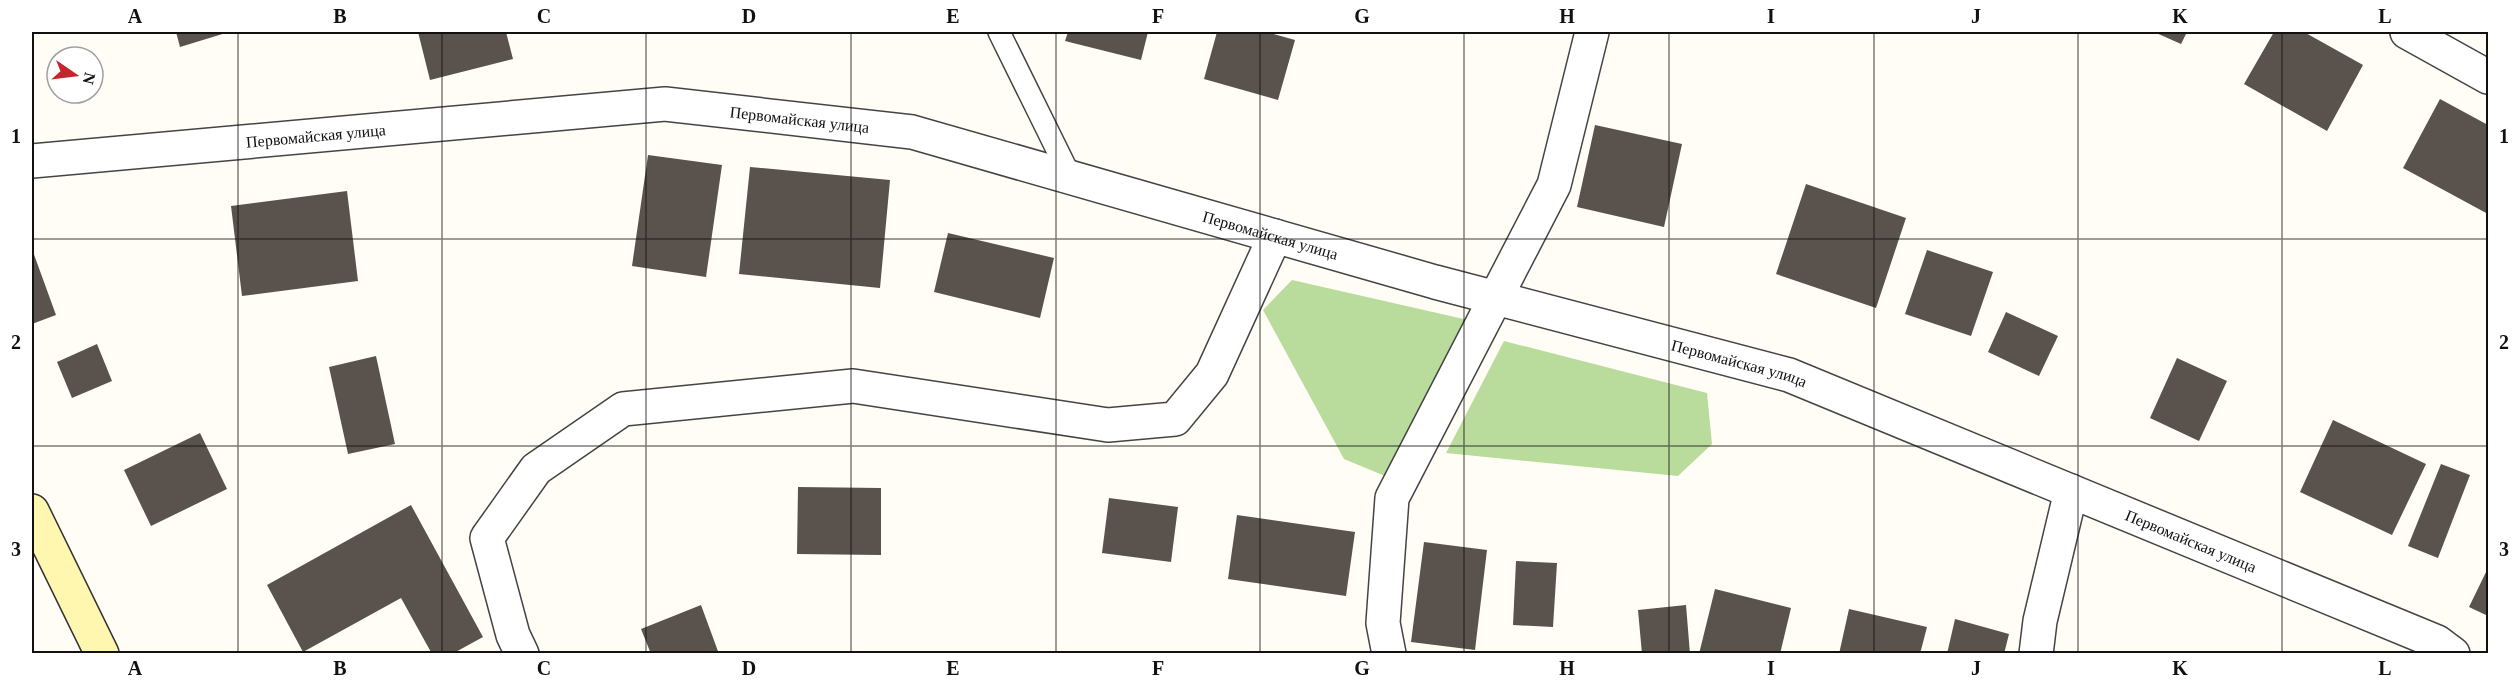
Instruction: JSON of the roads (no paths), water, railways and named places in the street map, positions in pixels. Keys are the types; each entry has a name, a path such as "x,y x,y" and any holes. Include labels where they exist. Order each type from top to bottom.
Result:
{"main road":[{"path":"32,511 102,654"}],"street":[{"path":"1389,654 1383,623 1392,498 1554,184 1592,32"},
{"path":"2407,32 2488,77"},
{"name":"Первомайская улица","path":"32,161 665,104 912,132 1496,298 1789,375 2437,642 2453,654"},
{"path":"522,654 513,636 487,538 536,469 623,409 853,386 1108,425 1175,419 1212,374 1275,236"},
{"path":"2036,654 2040,621 2071,491"}],"lane":[{"path":"999,32 1071,178"}]}
